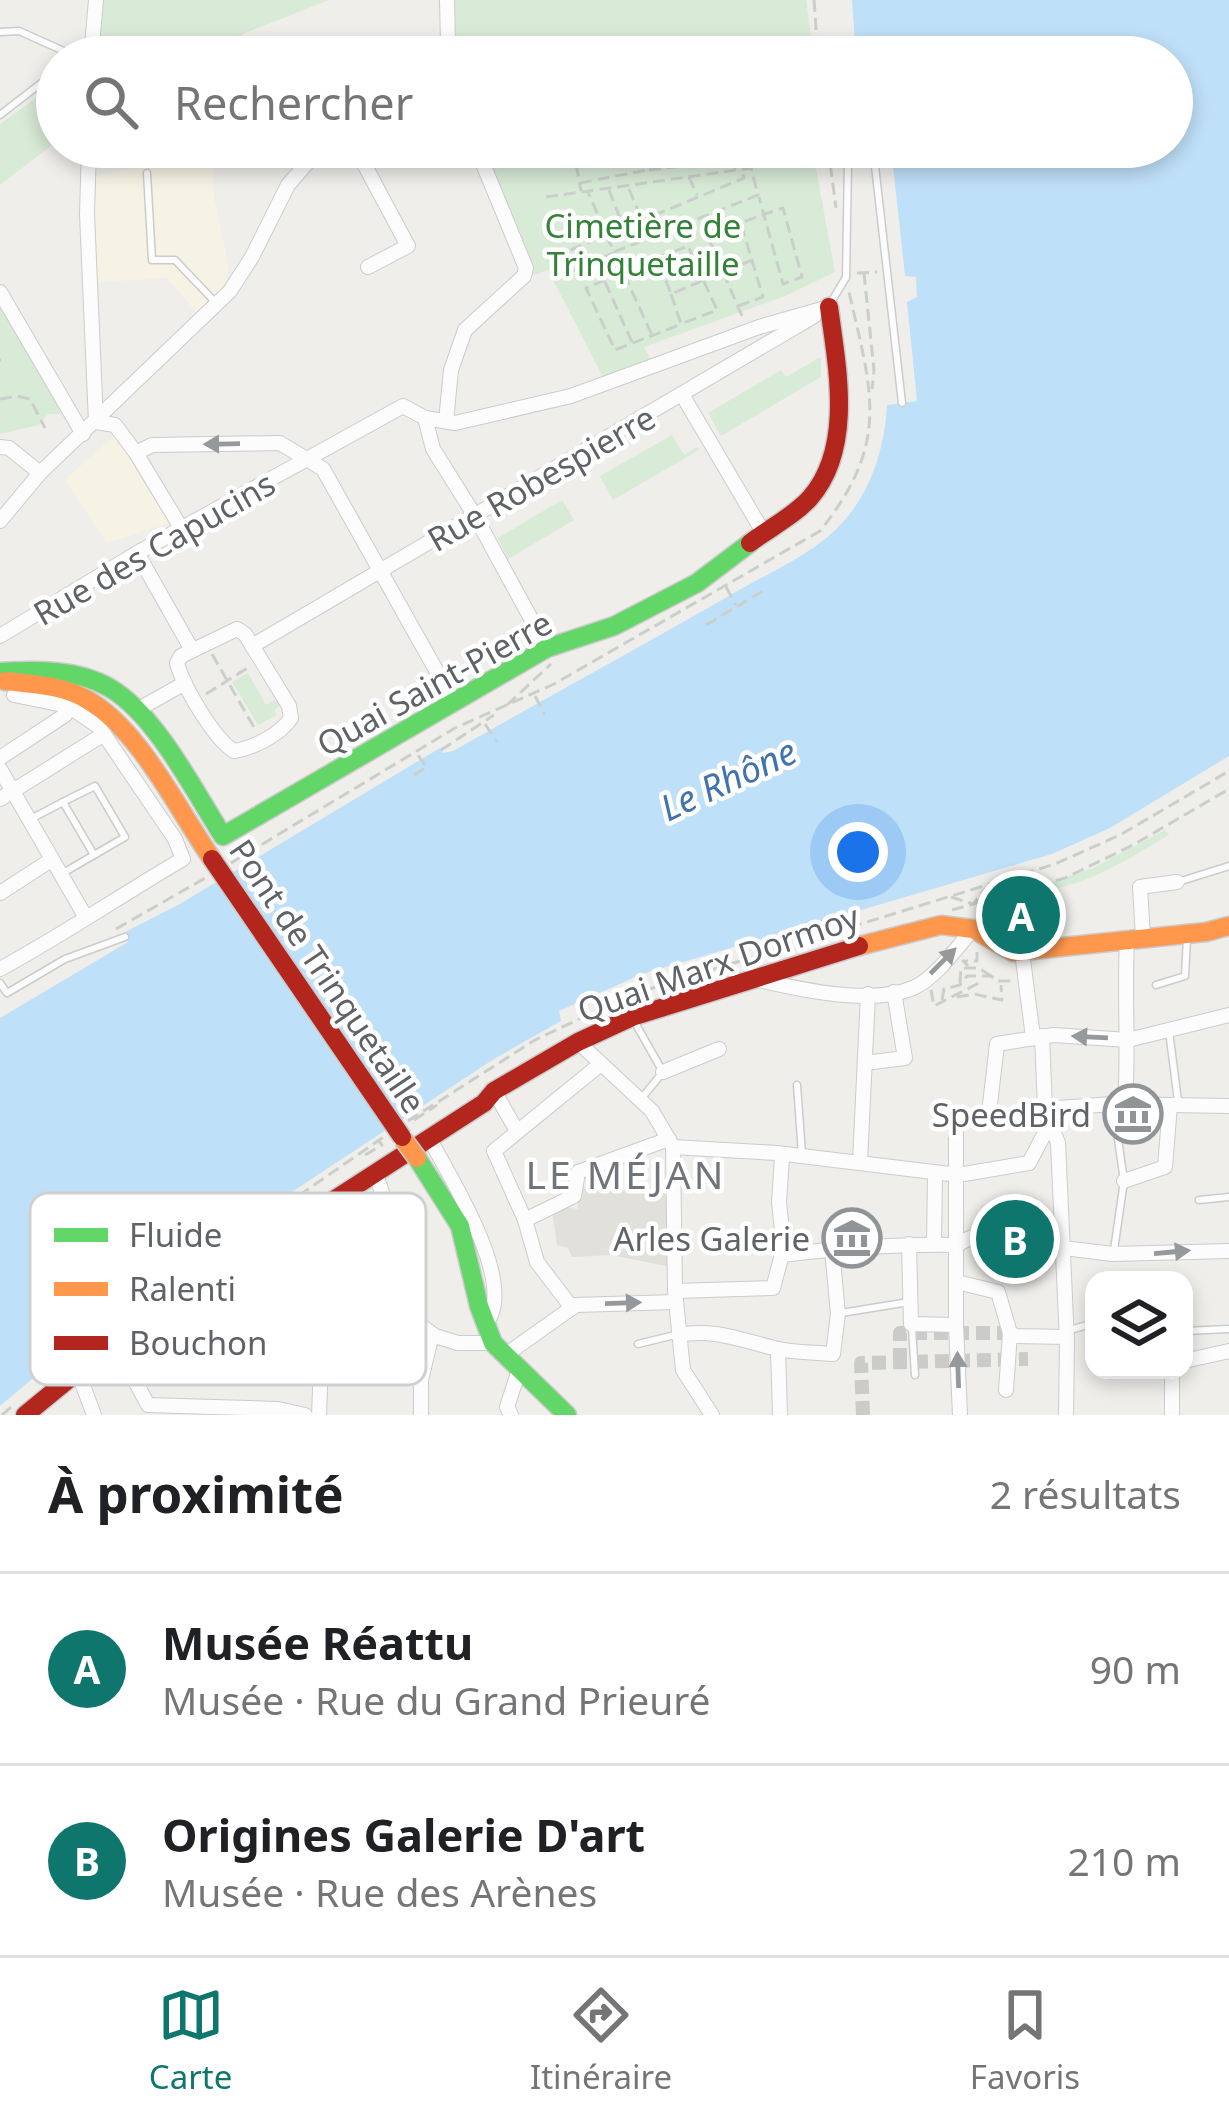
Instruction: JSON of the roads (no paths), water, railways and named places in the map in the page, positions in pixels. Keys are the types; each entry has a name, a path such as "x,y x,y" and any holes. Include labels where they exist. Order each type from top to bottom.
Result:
{"street":[{"path":"92,36 96,0"},
{"path":"447,0 450,36"},
{"path":"89,168 96,422"},
{"path":"0,521 40,473 217,304 252,257 288,185 303,168"},
{"path":"366,168 408,246 368,267"},
{"path":"446,421 452,370 465,330 524,276 526,268 485,168"},
{"path":"0,292 83,434"},
{"path":"547,648 434,449 425,418 455,423 571,396 829,307"},
{"name":"Rue Robespierre","path":"252,646 829,307"},
{"name":"Quai Saint-Pierre","path":"137,710 232,839 547,648 614,626 697,584 810,498 824,473 841,400 829,307"},
{"path":"683,396 764,532"},
{"name":"Rue des Capucins","path":"0,636 136,554 403,406 425,418"},
{"path":"96,422 115,425 183,531"},
{"path":"136,453 156,445 280,443 323,469 454,702"},
{"path":"0,447 9,448 40,473"},
{"path":"136,554 199,646"},
{"path":"237,629 245,634 289,706 291,718 286,727 234,751 222,744 177,663 199,646 237,629"},
{"path":"4,682 43,670 84,678 112,688 137,710 185,683"},
{"path":"0,969 183,859 176,839 104,734 80,711 4,682"},
{"name":"Pont de Trinquetaille","path":"4,682 58,688 91,701 126,734 460,1226 484,1324 505,1357"},
{"path":"0,758 65,716 68,706"},
{"path":"6,795 104,734"},
{"path":"0,769 6,795 28,820 85,916"},
{"path":"0,893 51,860"},
{"path":"1119,1104 1128,1040 1124,997 1140,887 1177,883"},
{"name":"Quai Marx Dormoy","path":"334,1193 428,1124 484,1102 494,1091 578,1042 632,1017 911,930 941,925 973,928"},
{"path":"754,979 815,992 894,992 916,987 973,928 1013,952 1022,952 1229,926"},
{"path":"1022,952 1042,1081 1058,1143 1066,1415"},
{"path":"865,1063 905,1058 894,992"},
{"path":"860,1162 868,994"},
{"path":"960,1415 956,1123 989,1113 997,1044 1037,1037 1128,1040 1229,1015"},
{"path":"578,1042 641,1099 671,1143 675,1297 683,1370 712,1415"},
{"path":"663,1072 718,1048"},
{"path":"572,1308 537,1262 525,1220 494,1151 598,1062"},
{"path":"494,1091 517,1131"},
{"path":"1053,1115 1119,1104 1229,1106"},
{"path":"1124,1181 1165,1167 1174,1105"},
{"path":"525,1220 574,1196 578,1172 671,1143 958,1175 1029,1163 1053,1115"},
{"path":"428,1124 478,1226 495,1297 493,1316 484,1324"},
{"path":"505,1357 576,1304 773,1288 782,1256 782,1157"},
{"path":"376,1158 384,1193"},
{"path":"934,1244 935,1174"},
{"path":"782,1256 909,1244 956,1245 972,1237 1113,1254 1229,1251"},
{"path":"909,1244 911,1324 956,1325"},
{"path":"678,1335 696,1331 778,1350 833,1354 838,1314 832,1249"},
{"path":"957,1282 998,1292 1010,1333 1006,1390"},
{"path":"426,1330 505,1357 565,1413"},
{"path":"1010,1333 1067,1334"},
{"path":"426,1359 432,1334"},
{"path":"778,1350 780,1415"},
{"path":"1193,1358 1229,1352"},
{"path":"505,1357 511,1415"},
{"path":"1172,1379 1172,1415"},
{"name":"Quai Marx Dormoy","path":"24,1412 60,1385"},
{"path":"83,1385 94,1415"},
{"path":"137,1385 148,1405 166,1410 278,1409 305,1415"},
{"path":"319,1415 320,1385"},
{"path":"542,1415 565,1413"}],"lane":[{"path":"0,32 19,32 36,40"},
{"path":"0,115 36,87"},
{"path":"829,307 847,276 848,168"},
{"path":"875,168 902,404"},
{"path":"147,172 152,260 175,260 217,304"},
{"path":"28,820 95,786 125,837 60,875"},
{"path":"63,802 94,855"},
{"path":"1177,883 1229,866"},
{"path":"1156,986 1185,976 1187,934"},
{"path":"0,983 7,992 65,959 125,938"},
{"path":"632,1017 663,1072 641,1099"},
{"path":"1168,1030 1174,1105"},
{"path":"797,1085 802,1158"},
{"path":"1113,1254 1124,1181 1119,1104"},
{"path":"1199,1200 1229,1197"},
{"path":"838,1314 909,1302"},
{"path":"911,1324 915,1375"},
{"path":"1067,1334 1085,1327"},
{"path":"1193,1331 1229,1329"},
{"path":"638,1343 678,1335"}],"water":[{"name":"Le Rhône","path":"852,0 1229,0 1229,756 1110,828 1052,854 642,974 559,1011 561,1021 494,1059 290,1193 30,1193 30,1381 0,1406 0,1018 128,942 123,933 440,748 443,753 453,751 791,562 831,534 868,483 880,453 887,405 917,401 907,302 917,297 916,277 905,276 893,168 1193,168 1193,36 855,36"}],"tunnel":[{"path":"900,1362 900,1333 1008,1333 1008,1341"},
{"path":"863,1415 861,1363 1028,1359"}],"place":[{"name":"Musée Réattu","path":"1021,915"},
{"name":"SpeedBird","path":"1133,1114"},
{"name":"Arles Galerie","path":"852,1238"},
{"name":"Origines Galerie D'art","path":"1015,1239"}],"district":[{"name":"LE MÉJAN","path":"626,1173"}],"park label":[{"name":"Cimetière de Trinquetaille","path":"643,244"}]}
